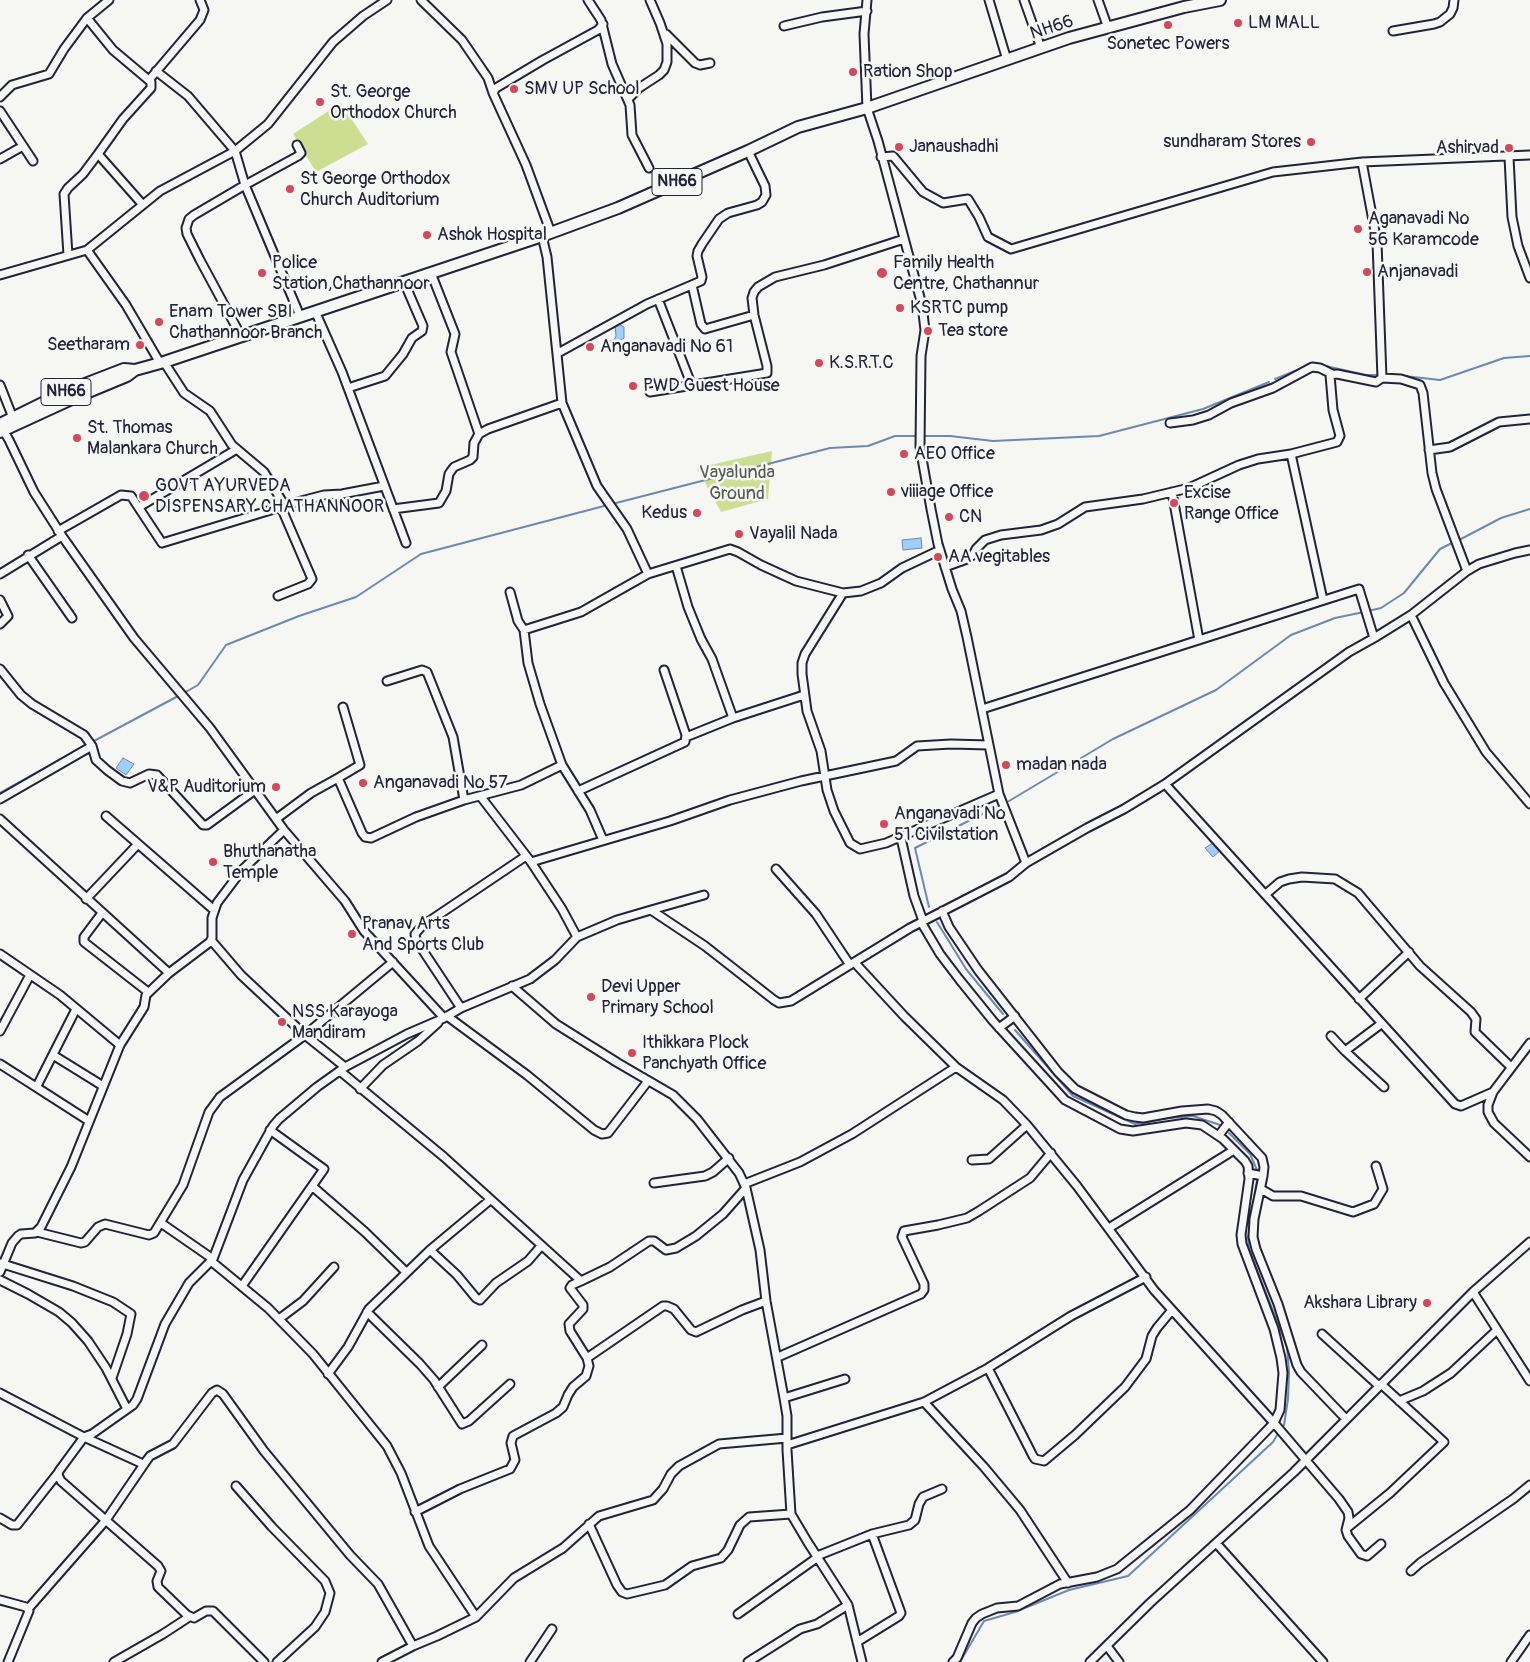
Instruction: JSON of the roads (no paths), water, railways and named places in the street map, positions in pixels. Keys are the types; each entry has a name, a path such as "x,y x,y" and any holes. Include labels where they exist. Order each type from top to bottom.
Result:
{"highway":[{"name":"NH66","path":"1,428 13,418 88,382 124,369 134,370 162,362 547,234 618,208 748,151 798,126 867,108 1041,48 1108,28 1220,0"},
{"name":"NH66","path":"1,428 127,376 134,370"}],"street":[{"path":"149,80 200,20 204,10 200,0"},
{"path":"0,275 87,250 160,191 235,151 268,124 333,42 363,16 387,0"},
{"path":"421,0 462,40 488,78 526,165 547,234 547,257 562,403 597,486 627,529 648,574"},
{"path":"588,0 603,24 612,64 632,112 632,135 649,168"},
{"path":"628,99 634,92 659,76 664,70 668,53 664,32 650,0"},
{"path":"867,0 864,34 867,108 922,304 925,330 921,356 920,447 940,550 961,611 999,794 1026,863"},
{"path":"989,0 1006,60"},
{"path":"1024,0 1041,48"},
{"path":"1098,0 1108,28"},
{"path":"1393,31 1440,22 1450,14 1454,0"},
{"path":"0,97 12,85 49,74 64,49 87,18 105,1"},
{"path":"784,26 822,16 866,11"},
{"path":"68,255 64,194 83,174 123,119 151,88 151,82 113,50 87,18"},
{"path":"493,93 496,88 598,30 603,24"},
{"path":"664,32 695,64 710,63"},
{"path":"156,71 188,96 235,151 246,186 300,316"},
{"path":"0,111 33,161"},
{"path":"241,336 200,260 186,228 189,219 194,215 298,156 301,153 297,145"},
{"path":"0,159 23,146"},
{"path":"558,353 658,299 702,279 697,256 698,251 719,219 728,212 757,205 764,199 767,191 748,151"},
{"path":"98,154 143,205"},
{"path":"881,157 894,156 923,192 943,203 968,199 979,217 988,238 1011,249 1274,172 1362,162 1530,154"},
{"path":"1508,156 1512,217 1518,246 1530,278"},
{"path":"1362,162 1377,242 1382,378"},
{"path":"650,392 767,373 752,298 758,287 774,277 824,265 904,239"},
{"path":"87,250 184,392 210,411 226,437 264,472 283,506 312,579 308,584 278,596"},
{"path":"431,273 455,334 451,352 478,434"},
{"path":"348,388 385,376 403,354 412,338 422,331 423,326 404,282"},
{"path":"692,285 701,324 705,329 754,315"},
{"path":"658,299 692,386"},
{"path":"315,311 348,388 406,543"},
{"path":"1170,423 1194,420 1209,415 1231,404 1273,388 1312,367 1320,368 1332,374 1376,382 1382,378 1401,379 1420,385 1423,392 1432,473 1436,489 1468,570"},
{"path":"945,567 967,559 973,555 985,540 1001,534 1041,530 1058,524 1085,507 1143,499 1189,488 1239,465 1291,454 1340,440 1332,402 1330,378 1332,374"},
{"path":"0,385 13,418"},
{"path":"393,509 439,503 446,491 451,470 473,457 474,443 478,434 562,403"},
{"path":"1429,450 1450,447 1499,422 1530,419"},
{"path":"1,428 34,492 60,533 134,638 187,699 284,830 345,901 364,931 445,1017 527,1074 594,1130 602,1134 608,1133 648,1081"},
{"path":"139,507 237,449"},
{"path":"1291,454 1323,600"},
{"path":"0,574 60,533 121,495 131,496 162,543 324,495 342,494 384,486"},
{"path":"1172,492 1199,640"},
{"path":"524,630 581,612 648,574 730,549 796,581 843,593 861,591 880,583 902,568 940,550"},
{"path":"651,910 705,946 779,1003 791,1001 922,921 1009,877 1026,863 1165,784 1349,652 1411,615 1468,570 1479,564 1530,550"},
{"path":"28,555 72,618"},
{"path":"676,566 688,607 701,639 712,659 733,718"},
{"path":"982,709 1359,589 1374,638"},
{"path":"510,592 518,621 524,630 528,663 540,704 562,765 590,810 603,840"},
{"path":"843,593 805,654 802,669 807,711 821,750 827,790 834,811 850,843 860,849 900,838 999,794"},
{"path":"0,600 8,616 0,624"},
{"path":"1411,615 1444,683 1486,752 1530,804"},
{"path":"0,669 21,695 32,704 84,735 92,746 94,758 99,764 130,784 149,774 157,775 198,822 205,826 255,790"},
{"path":"387,680 422,670 427,672 453,737 464,800"},
{"path":"578,791 680,746 685,742 686,737 664,670"},
{"path":"686,737 733,718 804,694"},
{"path":"276,819 311,793 360,765 343,707"},
{"path":"461,1008 416,940 415,934 429,921 529,859 670,821 730,800 826,775 896,760 917,746 952,744 989,745"},
{"path":"0,799 92,746"},
{"path":"338,778 362,834 367,838 371,838 416,817 464,800 521,785 562,765"},
{"path":"1165,784 1455,1104 1461,1106 1493,1092"},
{"path":"481,797 529,859 577,937"},
{"path":"106,816 214,910"},
{"path":"0,820 169,973"},
{"path":"284,830 242,870 214,910 211,940 241,976 343,1069 360,1089 444,1157 581,1281"},
{"path":"900,838 922,921 945,960 1065,1100 1120,1129 1133,1131 1193,1122 1202,1125 1220,1134 1256,1174 1261,1189 1254,1219 1253,1237 1256,1250 1278,1304 1294,1357 1301,1372 1346,1419"},
{"path":"86,899 138,844"},
{"path":"776,869 816,914 853,964 956,1067 1003,1100 1051,1154 1172,1310 1275,1424 1348,1512 1349,1518 1346,1529 1348,1536 1364,1556 1370,1554 1381,1544"},
{"path":"1266,894 1280,882 1302,877 1335,879 1358,893 1434,980 1471,1012 1476,1019 1475,1032 1511,1068"},
{"path":"0,1518 12,1525 17,1525 84,1437 92,1434 138,1399 165,1324 190,1283 212,1260 243,1180 270,1130 286,1112 343,1069 407,1034 461,1008 530,979 549,965 577,937 617,920 704,894"},
{"path":"942,911 949,927 978,970 1058,1072 1075,1089 1126,1115 1135,1117 1143,1118 1182,1111 1208,1109 1216,1111 1262,1158 1264,1168 1256,1174 1241,1235 1242,1244 1274,1329 1283,1373 1280,1410 1275,1424 1190,1510 1117,1569 1107,1574 1060,1584 1018,1606 989,1610 976,1618 953,1662"},
{"path":"102,913 84,937 84,942 148,992"},
{"path":"37,1232 71,1167 120,1045 144,1006 148,992 211,940"},
{"path":"1360,999 1409,952"},
{"path":"0,955 76,1009 120,1045"},
{"path":"112,1378 132,1314 113,1302 73,1286 1,1266 18,1235 37,1232 81,1243 85,1242 102,1224 148,1235 154,1233 162,1223 183,1185 214,1103 224,1092 305,1034 393,962"},
{"path":"0,1031 30,975"},
{"path":"512,986 556,1024 665,1090 679,1101 739,1172 745,1186 760,1250 766,1301 778,1357 787,1416 791,1514 806,1541 848,1605 862,1662"},
{"path":"37,1086 76,1009"},
{"path":"360,1089 384,1065 418,1041 445,1017"},
{"path":"1001,1027 1014,1018"},
{"path":"1345,1051 1382,1024"},
{"path":"1331,1036 1384,1087"},
{"path":"1530,1043 1493,1092 1488,1104 1488,1112 1494,1123 1530,1157"},
{"path":"53,1055 103,1086"},
{"path":"0,1064 89,1121"},
{"path":"415,1512 460,1489 510,1469 515,1460 511,1443 512,1437 556,1413 563,1407 568,1395 586,1376 589,1366 587,1358 569,1328 570,1322 583,1309 583,1305 570,1288 572,1285 610,1266 650,1241 654,1241 666,1250 676,1248 696,1236 723,1214 745,1186 800,1162 852,1134 956,1067"},
{"path":"1220,1134 1228,1123"},
{"path":"972,1160 989,1160 1027,1126"},
{"path":"242,1286 324,1169 270,1130"},
{"path":"1109,1228 1234,1150"},
{"path":"778,1357 921,1294 924,1290 924,1284 902,1237 904,1232 967,1218 979,1212 1030,1178 1051,1154"},
{"path":"654,1183 705,1176 713,1172 728,1158"},
{"path":"1261,1189 1273,1196 1301,1196 1353,1212 1374,1204 1383,1189 1376,1166"},
{"path":"312,1186 365,1232 406,1272"},
{"path":"328,1374 348,1347 367,1312 430,1250 490,1200"},
{"path":"162,1223 212,1260 279,1318 313,1354 387,1446 401,1473 429,1546 476,1617"},
{"path":"1090,1662 1306,1460 1473,1292 1530,1242"},
{"path":"430,1250 480,1300 496,1282 528,1261 541,1246"},
{"path":"279,1318 308,1296 334,1267"},
{"path":"382,1662 476,1617 514,1578 563,1548 599,1516 652,1500 663,1489 675,1469 719,1444 787,1441 924,1402 988,1368 1071,1316 1146,1277"},
{"path":"0,1280 51,1308 72,1323 88,1341 112,1378 127,1409"},
{"path":"1473,1292 1530,1381"},
{"path":"587,1358 663,1306 674,1309 691,1330 696,1332 766,1301"},
{"path":"988,1368 1033,1456 1035,1459 1044,1460 1075,1435 1125,1387 1146,1359 1152,1336 1172,1310"},
{"path":"367,1312 420,1364 438,1387 460,1422 464,1424 470,1421 510,1384"},
{"path":"1399,1401 1423,1390 1451,1373 1497,1330"},
{"path":"1322,1334 1444,1442 1390,1493 1346,1529"},
{"path":"438,1387 482,1345"},
{"path":"784,1398 845,1379"},
{"path":"8,1662 28,1614 28,1609 106,1520 150,1456 172,1444 212,1393 217,1390 350,1555 378,1584 412,1646"},
{"path":"0,1393 84,1437 144,1464"},
{"path":"924,1402 1020,1510 1068,1583"},
{"path":"58,1473 62,1481 161,1569 157,1582 158,1587 189,1617 196,1618 206,1611 213,1611 264,1662"},
{"path":"1411,1571 1513,1500 1530,1485"},
{"path":"236,1486 272,1528 325,1581 330,1593 325,1612 315,1627 277,1662"},
{"path":"738,1614 818,1557 872,1534 913,1522 923,1497 942,1489"},
{"path":"589,1524 617,1585 622,1592 627,1594 665,1585 692,1566 721,1558 728,1550 740,1525 749,1518 791,1514"},
{"path":"857,1642 901,1613 872,1534"},
{"path":"1216,1543 1322,1662"},
{"path":"0,1600 28,1609"},
{"path":"748,1662 800,1629 817,1624 848,1605"},
{"path":"114,1662 189,1617"},
{"path":"530,1662 552,1629"},
{"path":"1512,1662 1530,1635"},
{"path":"1107,1646 1119,1662"}],"water":[{"path":"618,324 624,327 624,338 609,347 610,341 614,340 616,336 615,325"},
{"path":"921,538 922,548 903,550 902,540"},
{"path":"123,758 134,764 126,775 116,768"},
{"path":"1213,843 1221,850 1213,857 1205,848"}],"waterway":[{"path":"1404,376 1440,380 1504,358 1530,356"},
{"path":"1321,365 1366,375 1378,375"},
{"path":"1275,379 1305,367"},
{"path":"923,436 950,436 993,441 1099,436 1203,409 1269,382"},
{"path":"616,503 830,448 868,446 895,436 918,436"},
{"path":"184,693 198,685 226,645 299,616 356,597 421,554 604,506"},
{"path":"1459,540 1501,518 1530,509"},
{"path":"1368,611 1381,608 1404,593 1440,549 1452,543"},
{"path":"1009,801 1113,739 1216,690 1291,635 1335,618 1364,612"},
{"path":"94,741 180,695"},
{"path":"0,793 86,745"},
{"path":"929,907 915,848 996,807"},
{"path":"937,922 966,969 1003,1014"},
{"path":"1015,1030 1073,1096 1135,1124 1193,1116 1220,1125"},
{"path":"1229,1133 1250,1154 1257,1170"},
{"path":"1257,1180 1248,1237 1249,1249 1287,1347 1289,1372 1288,1399 1284,1425 1281,1428"},
{"path":"960,1662 984,1621 1015,1612 1069,1590 1128,1576 1273,1442 1279,1432"}],"place":[{"name":"LM MALL","path":"1238,23"},
{"name":"Sonetec Powers","path":"1168,25"},
{"name":"Ration Shop","path":"853,72"},
{"name":"SMV UP School","path":"514,89"},
{"name":"St. George Orthodox Church","path":"320,102"},
{"name":"sundharam Stores","path":"1311,142"},
{"name":"Janaushadhi","path":"899,147"},
{"name":"Ashirvad","path":"1509,148"},
{"name":"St George Orthodox Church Auditorium","path":"290,189"},
{"name":"Aganavadi No 56 Karamcode","path":"1358,229"},
{"name":"Ashok Hospital","path":"427,235"},
{"name":"Anjanavadi","path":"1367,272"},
{"name":"Police Station,Chathannoor","path":"262,273"},
{"name":"Family Health Centre, Chathannur","path":"882,273"},
{"name":"KSRTC pump","path":"900,308"},
{"name":"Enam Tower SBI Chathannoor Branch","path":"159,322"},
{"name":"Tea store","path":"928,331"},
{"name":"Seetharam","path":"140,345"},
{"name":"Anganavadi No 61","path":"590,347"},
{"name":"K.S.R.T.C","path":"819,363"},
{"name":"PWD Guest House","path":"633,386"},
{"name":"St. Thomas Malankara Church","path":"77,438"},
{"name":"AEO Office","path":"904,454"},
{"name":"viiiage Office","path":"891,492"},
{"name":"GOVT AYURVEDA DISPENSARY CHATHANNOOR","path":"144,496"},
{"name":"Excise Range Office","path":"1174,503"},
{"name":"Kedus","path":"697,513"},
{"name":"CN","path":"949,517"},
{"name":"Vayalil Nada","path":"739,534"},
{"name":"AA vegitables","path":"938,557"},
{"name":"madan nada","path":"1006,765"},
{"name":"Anganavadi No 57","path":"363,783"},
{"name":"V&P Auditorium","path":"276,787"},
{"name":"Anganavadi No 51 Civilstation","path":"884,824"},
{"name":"Bhuthanatha Temple","path":"213,862"},
{"name":"Pranav Arts And Sports Club","path":"352,934"},
{"name":"Devi Upper Primary School","path":"591,997"},
{"name":"NSS Karayoga Mandiram","path":"282,1022"},
{"name":"Ithikkara Plock Panchyath Office","path":"632,1053"},
{"name":"Akshara Library","path":"1427,1303"}],"park label":[{"name":"Vayalunda Ground","path":"737,483"}]}
